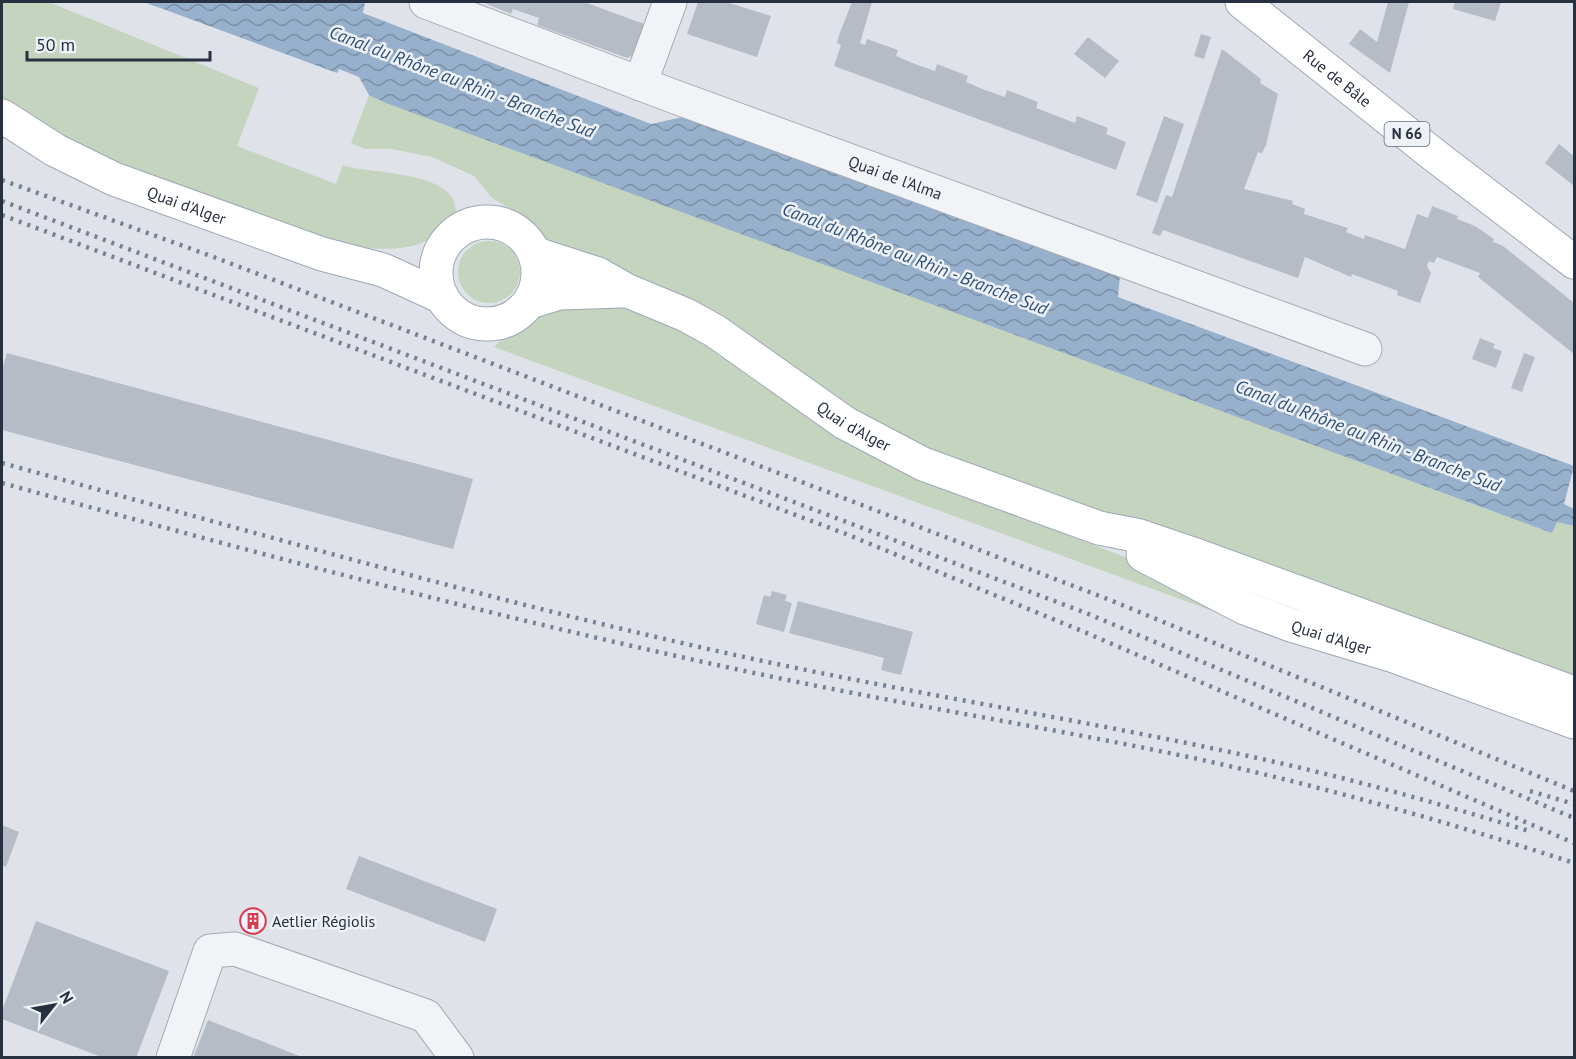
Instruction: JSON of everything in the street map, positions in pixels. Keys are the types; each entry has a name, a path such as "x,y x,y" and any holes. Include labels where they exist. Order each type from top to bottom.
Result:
{"main road":[{"name":"Rue de Bâle","path":"1242,2 1434,155 1575,262"},
{"name":"Quai d'Alger","path":"2,116 83,165 143,190 322,254 383,270 442,297 460,316 485,324 510,319 530,302 559,293 628,291"},
{"path":"442,297 436,272 442,248 459,230 470,224 492,221 514,228 530,244 536,254 539,279 530,302"},
{"path":"383,270 411,257 442,248"},
{"name":"Quai d'Alger","path":"536,254 598,274 628,291 686,315 716,332 844,423 923,464 1099,528 1140,536 1193,554 1575,693"},
{"name":"Quai d'Alger","path":"1099,528 1129,549 1245,608 1291,625 1394,656 1575,722"}],"street":[{"name":"Quai de l'Alma","path":"426,2 640,84 1365,349"},
{"path":"640,84 670,2"},
{"path":"173,1058 210,951 235,948 426,1017 457,1058"}],"green space":[{"path":"2,2 49,2 259,88 237,146 336,184 343,165 427,181 442,188 452,198 456,212 447,225 424,242 398,248 354,247 160,182 62,139 2,99"},
{"path":"369,95 1552,533 1557,522 1574,526 1574,683 937,455 555,247 523,216 492,198 474,176 432,157 392,149 365,149 351,143"},
{"path":"483,241 495,241 511,250 518,260 520,272 518,284 511,294 495,303 483,303 472,298 463,289 458,278 458,266 463,255 472,246"},
{"path":"561,305 617,306 649,314 711,345 916,478 1141,563 1179,583 1215,612 494,347 505,336"}],"water":[{"name":"Canal du Rhône au Rhin - Branche Sud","path":"144,2 365,2 363,13 651,124 687,116 1120,276 1118,297 1574,466 1564,504 1574,509 1574,526 1557,522 1552,533 386,103 369,95 359,77 339,69 337,73"}],"building":[{"path":"482,2 584,2 647,25 637,53 627,58 537,25 539,18 513,9 511,14"},
{"path":"698,2 726,2 771,16 757,57 687,34"},
{"path":"852,2 872,2 860,43 865,45 867,39 898,50 896,56 915,64 935,71 937,64 968,76 966,82 985,90 1005,97 1007,90 1038,102 1036,108 1075,123 1077,116 1108,128 1106,134 1126,142 1116,170 834,66 841,45 837,43 839,35"},
{"path":"1388,2 1409,2 1390,73 1349,44 1360,29 1377,42"},
{"path":"1455,2 1501,2 1495,21 1453,9"},
{"path":"1201,34 1211,37 1204,59 1194,56"},
{"path":"1088,37 1119,61 1105,78 1074,54"},
{"path":"1222,49 1261,79 1260,83 1278,94 1266,145 1262,153 1258,152 1244,189 1293,201 1292,204 1305,209 1304,214 1348,228 1346,232 1364,239 1365,235 1405,249 1417,214 1428,218 1432,206 1458,216 1457,219 1475,226 1494,239 1493,242 1503,246 1574,303 1574,354 1478,277 1480,273 1437,257 1434,263 1429,261 1427,266 1431,273 1420,303 1397,295 1398,291 1352,274 1351,277 1305,257 1298,278 1163,230 1160,236 1152,233 1166,195 1172,197"},
{"path":"1164,116 1184,124 1157,203 1136,195"},
{"path":"1559,144 1574,156 1574,186 1545,163"},
{"path":"1480,338 1495,344 1493,348 1502,351 1496,368 1472,359"},
{"path":"7,353 473,479 453,549 2,430 2,369"},
{"path":"1524,353 1535,357 1522,392 1511,388"},
{"path":"772,591 787,595 785,601 792,603 784,632 756,624 764,595 770,597"},
{"path":"798,601 913,632 901,675 881,670 884,658 789,633"},
{"path":"2,825 19,832 6,867 2,865"},
{"path":"359,856 497,909 485,942 346,889"},
{"name":"Aetlier Régiolis","path":"251,912 261,915 254,933 245,930"},
{"path":"36,921 169,971 136,1058 104,1058 2,1019 2,1011"},
{"path":"208,1020 302,1057 302,1058 193,1058"}],"railway":[{"path":"2,180 219,259 1110,600 1574,791"},
{"path":"2,201 1086,613 1574,818"},
{"path":"2,215 846,534 1082,631 1574,843"},
{"path":"2,463 379,567 663,639 821,673 1262,759 1396,792 1529,831"},
{"path":"2,483 379,584 568,631 814,685 1198,759 1293,781 1387,806 1574,863"},
{"path":"1530,791 1574,804"}],"place":[{"name":"Aetlier Régiolis","path":"253,921"}]}
